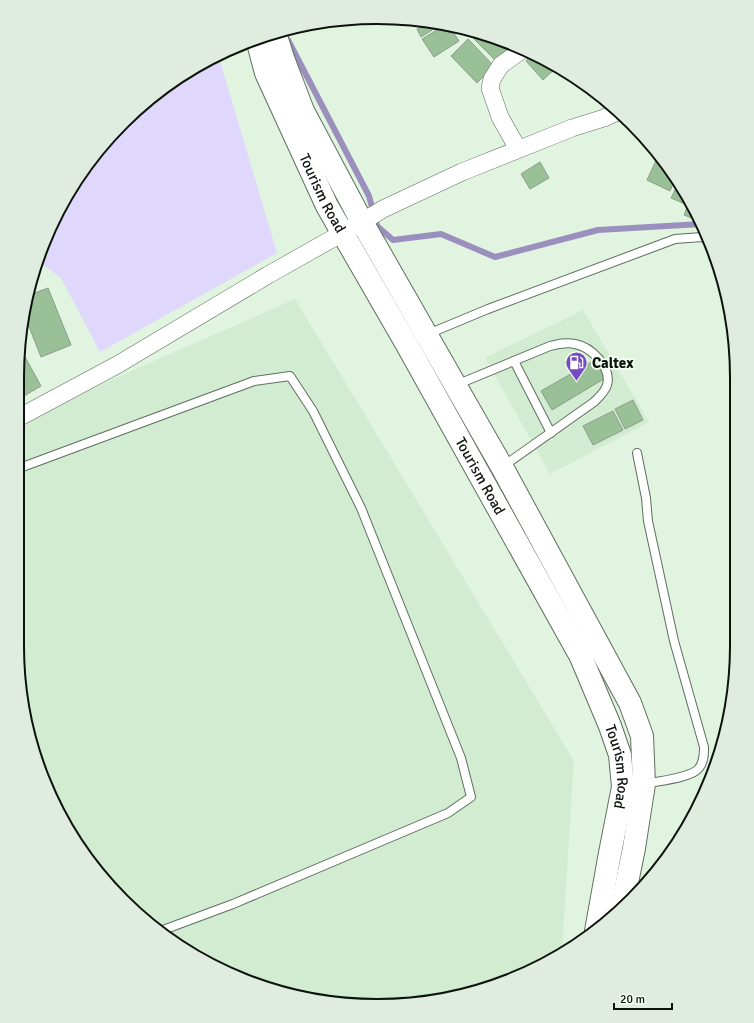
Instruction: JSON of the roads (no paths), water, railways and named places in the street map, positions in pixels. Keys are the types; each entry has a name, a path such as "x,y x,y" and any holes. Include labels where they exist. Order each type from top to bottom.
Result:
{"main road":[{"name":"Tourism Road","path":"277,39 303,112 364,220 416,339 581,657 610,726 620,755 623,788 598,921"},
{"name":"Tourism Road","path":"259,45 266,73 327,206 341,233 416,339 455,385 502,466 630,703 642,736 644,784 634,848 624,899"}],"street":[{"path":"517,53 501,65 492,79 490,88 500,116 518,149"},
{"path":"24,415 117,365 268,274 383,209 462,172 572,128 612,114"}],"lane":[{"path":"416,339 675,239 701,237"},
{"path":"455,385 550,346 564,343 576,344 585,347 600,361 607,373 607,384 604,392 594,402 502,466"},
{"path":"514,361 551,433"},
{"path":"24,467 254,381 290,376 313,411 360,508 461,758 471,797 448,813 233,904 166,929"},
{"path":"637,453 646,498 648,521 674,641 704,747 704,758 699,769 687,776 644,784"}],"waterway":[{"path":"288,40 369,196 377,226 393,240 441,234 495,257 598,230 695,224"}],"place":[{"name":"Caltex","path":"577,382"}]}
